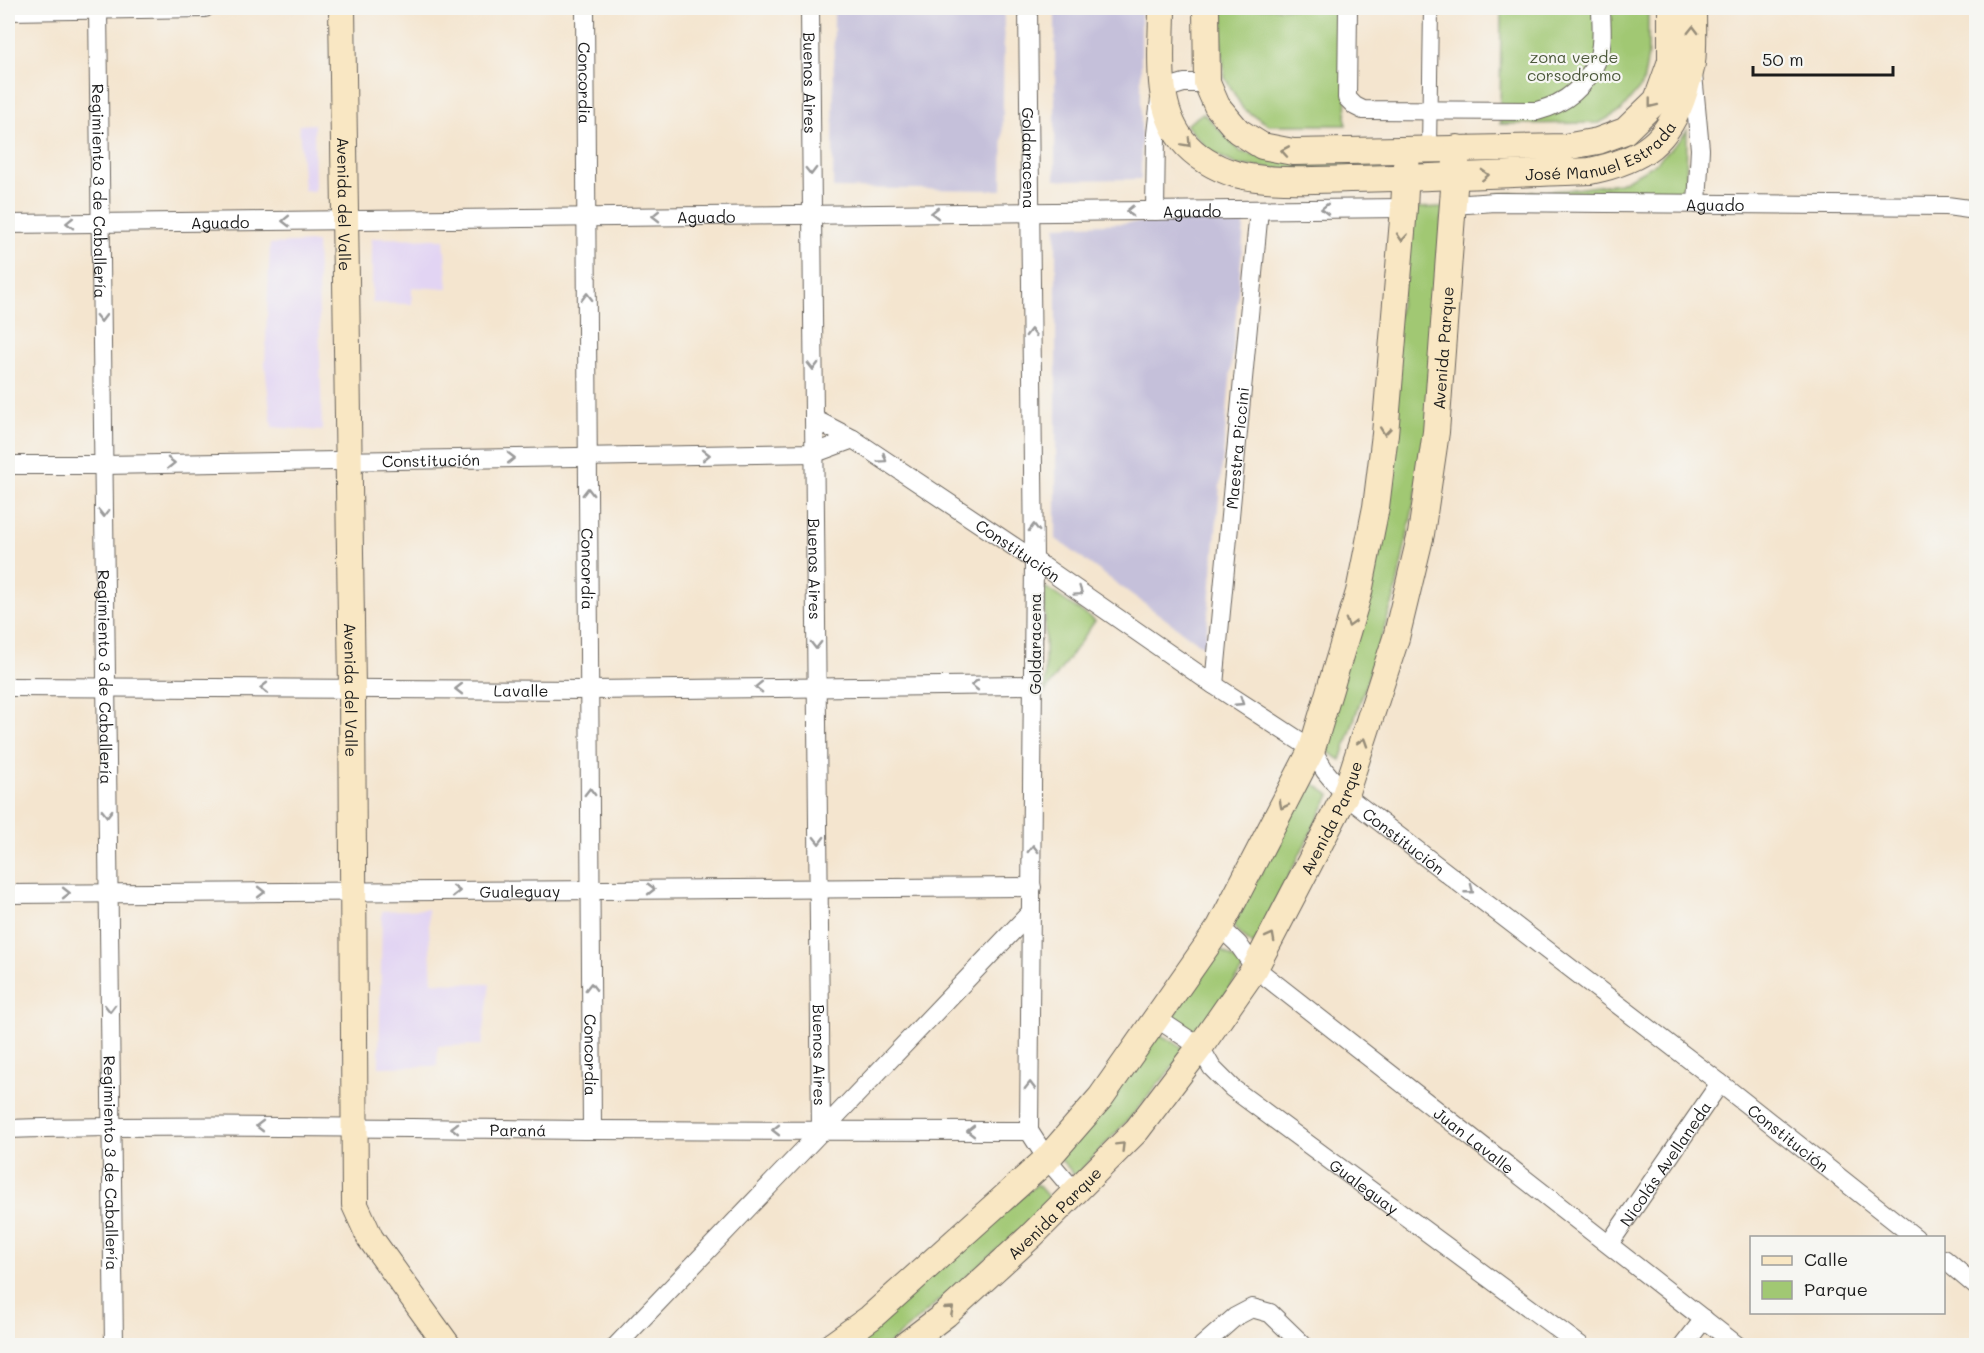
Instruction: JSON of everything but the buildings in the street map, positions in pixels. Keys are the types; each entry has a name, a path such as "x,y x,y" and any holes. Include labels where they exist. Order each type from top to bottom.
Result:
{"main road":[{"name":"Avenida del Valle","path":"342,8 352,688 355,1205 370,1238 448,1346"},
{"path":"1162,8 1161,90 1182,140 1204,160 1236,174 1281,180 1406,178"},
{"path":"1206,8 1207,83 1217,106 1238,131 1262,146 1293,153 1564,147 1598,141 1625,131 1657,100 1671,62 1671,8"},
{"name":"José Manuel Estrada","path":"1406,178 1590,171 1619,165 1642,154 1656,142 1678,114 1692,64 1693,8"},
{"name":"Avenida Parque","path":"904,1346 946,1314 1031,1236 1137,1130 1200,1047 1254,968 1345,795 1396,638 1420,534 1436,432 1456,176 1456,148"},
{"path":"831,1346 870,1318 1047,1158 1101,1097 1220,927 1312,749 1359,592 1376,507 1406,178 1418,150"}],"street":[{"path":"8,11 206,8"},
{"name":"Concordia","path":"585,8 592,1130"},
{"name":"Buenos Aires","path":"810,8 821,1131"},
{"name":"Goldaracena","path":"1028,8 1034,560 1029,1131"},
{"path":"1348,8 1347,98 1355,106 1363,110 1537,111 1554,107 1581,86 1599,57 1601,8"},
{"path":"1418,150 1430,110 1431,8"},
{"name":"Regimiento 3 de Caballería","path":"98,9 114,1346"},
{"path":"1692,64 1700,148 1697,204"},
{"path":"1155,211 1156,134 1161,90 1184,83 1207,83"},
{"name":"Aguado","path":"1453,205 1495,202 1947,206 1977,210"},
{"name":"Aguado","path":"8,224 1404,208"},
{"name":"Maestra Piccini","path":"1214,685 1259,210"},
{"name":"Constitución","path":"814,419 853,439 1034,560 1214,685 1312,749 1325,771 1345,795 1720,1083 1913,1236"},
{"name":"Constitución","path":"8,465 815,453 853,439"},
{"name":"Lavalle","path":"8,687 589,690 1033,685"},
{"name":"Gualeguay","path":"8,894 1032,887"},
{"path":"616,1346 1031,912"},
{"name":"Juan Lavalle","path":"1220,927 1238,944 1254,968 1738,1346"},
{"name":"Gualeguay","path":"1156,1018 1200,1047 1212,1068 1232,1088 1581,1346"},
{"name":"Nicolás Avellaneda","path":"1609,1244 1720,1083"},
{"name":"Paraná","path":"8,1129 111,1126 354,1126 592,1130 1029,1131"},
{"path":"1029,1131 1047,1158 1075,1192"},
{"path":"1945,1260 1977,1286"},
{"path":"1202,1346 1235,1317 1252,1308 1270,1313 1304,1346"},
{"path":"1683,1346 1704,1319"}],"shaded area":[{"path":"834,8 1004,8 1002,190 833,188"},
{"path":"1055,8 1141,8 1141,179 1055,180"},
{"path":"314,124 315,192 304,190 299,125"},
{"path":"1245,218 1205,648 1056,539 1056,226"},
{"path":"372,238 444,239 448,289 412,287 412,304 372,303"},
{"path":"317,242 322,431 272,427 265,365 270,244"},
{"path":"428,909 432,982 490,984 482,1045 438,1046 437,1066 379,1067 382,911"}],"green space":[{"path":"1222,8 1349,8 1346,125 1269,125 1243,109 1225,78 1221,41"},
{"name":"zona verde corsodromo","path":"1501,8 1648,8 1648,55 1643,84 1621,111 1599,123 1500,124"},
{"path":"1203,113 1241,152 1278,159 1385,155 1384,172 1323,173 1237,165 1209,151 1186,125"},
{"path":"1687,130 1686,195 1495,194 1567,190 1620,183 1652,166 1680,140"},
{"path":"1443,207 1429,431 1395,595 1341,760 1320,747 1350,646 1414,208"},
{"path":"1045,587 1095,621 1045,692"},
{"path":"1309,780 1330,795 1253,946 1233,926"},
{"path":"1216,947 1245,966 1197,1035 1173,1017"},
{"path":"1159,1034 1187,1050 1135,1112 1076,1176 1059,1158"},
{"path":"1037,1184 1051,1200 1047,1206 894,1340 887,1345 845,1346"}]}
